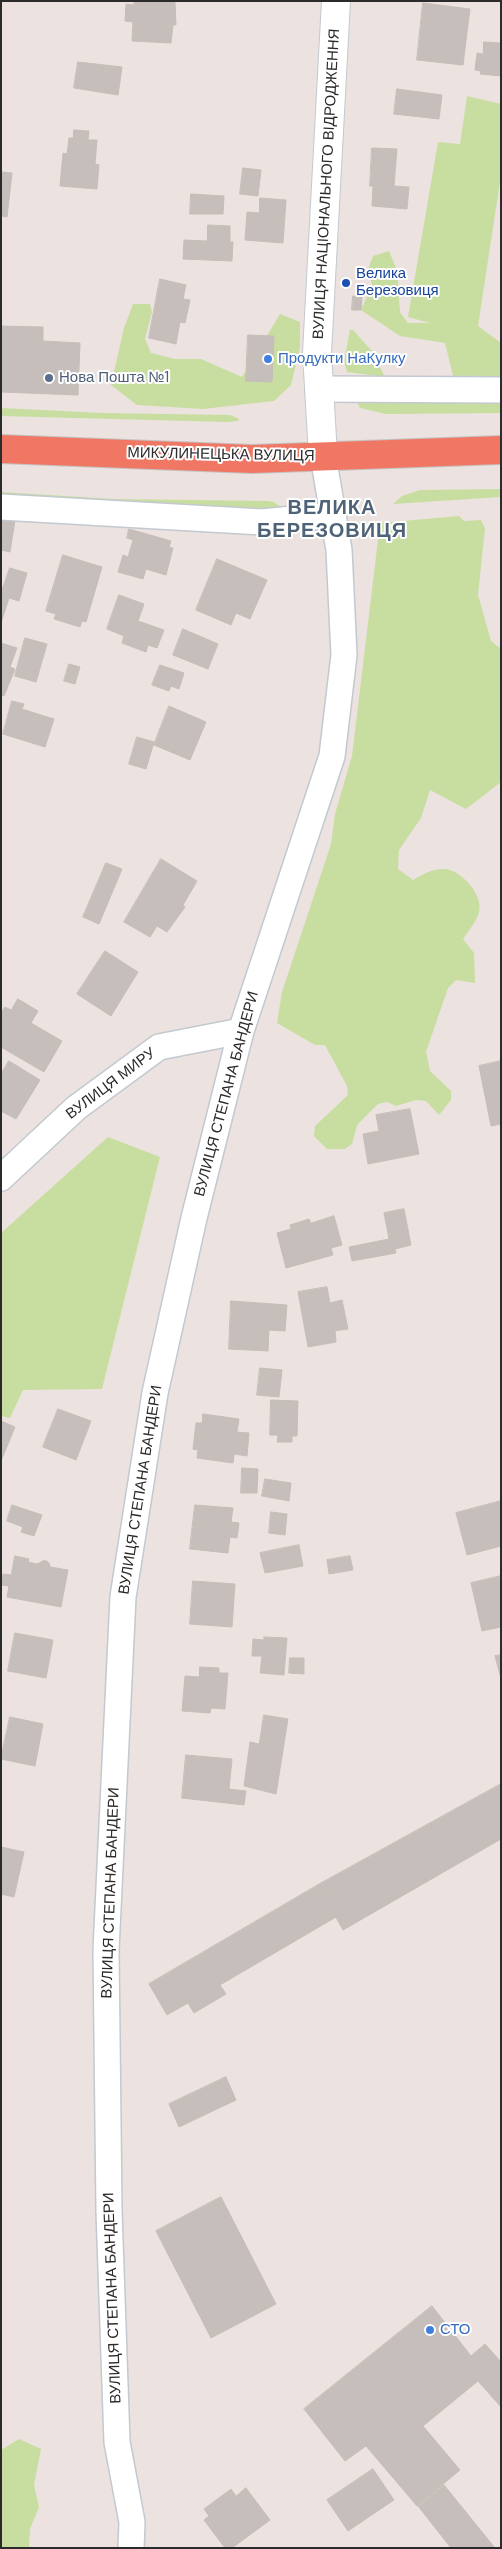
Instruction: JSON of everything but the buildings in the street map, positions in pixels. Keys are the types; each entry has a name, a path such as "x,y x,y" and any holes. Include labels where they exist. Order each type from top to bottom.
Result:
{"highway":[{"name":"МИКУЛИНЕЦЬКА ВУЛИЦЯ","path":"1,450 252,459 501,450"}],"street":[{"name":"ВУЛИЦЯ НАЦІОНАЛЬНОГО ВІДРОДЖЕННЯ","path":"323,456 318,389 318,296 336,1"},
{"path":"318,389 501,390"},
{"name":"ВУЛИЦЯ СТЕПАНА БАНДЕРИ","path":"131,2548 132,2522 117,2442 109,2211 106,1950 123,1597 155,1393 194,1218 241,1030 332,756 344,655 339,550 323,456"},
{"path":"1,507 262,522 333,515"},
{"name":"ВУЛИЦЯ МИРУ","path":"1,1178 76,1108 159,1047 241,1030"}],"green space":[{"path":"467,96 501,104 501,175 478,326 501,343 501,393 457,392 445,343 400,336 361,310 372,285 368,269 373,256 389,251 397,270 400,312 408,323 430,323 408,317 438,142 460,144"},
{"path":"133,304 150,304 152,312 145,339 151,353 175,359 201,359 242,377 280,314 300,322 300,347 291,385 274,401 203,409 137,405 111,385 124,328"},
{"path":"350,330 353,330 371,350 385,377 347,372 344,361"},
{"path":"417,398 455,403 501,403 501,413 386,414 360,408 356,400"},
{"path":"1,408 103,413 230,415 239,419 238,421 226,422 1,416"},
{"path":"501,489 501,497 393,504 402,496 420,490"},
{"path":"1,492 114,499 267,501 274,502 288,512 1,500"},
{"path":"459,516 464,521 481,520 485,528 478,595 491,641 501,649 501,782 466,809 430,790 421,818 399,850 398,869 413,880 432,870 446,869 452,871 464,879 475,891 480,905 478,915 463,939 474,953 475,983 456,980 448,988 426,1052 430,1071 451,1091 451,1100 439,1115 426,1101 416,1100 396,1106 387,1102 378,1104 357,1125 352,1144 345,1149 327,1149 314,1136 315,1126 348,1095 347,1086 325,1045 315,1045 277,1023 282,992 331,844 335,814 352,756 380,523"},
{"path":"108,1137 160,1157 102,1389 23,1390 10,1418 1,1416 1,1233"},
{"path":"19,2439 41,2449 34,2485 39,2507 30,2529 29,2548 1,2548 1,2450"}],"place":[{"name":"Велика Березовиця","path":"346,283"},
{"name":"Продукти НаКулку","path":"268,359"},
{"name":"Нова Пошта №1","path":"49,378"},
{"name":"СТО","path":"430,2330"}],"district":[{"name":"ВЕЛИКА БЕРЕЗОВИЦЯ","path":"332,520"}]}
